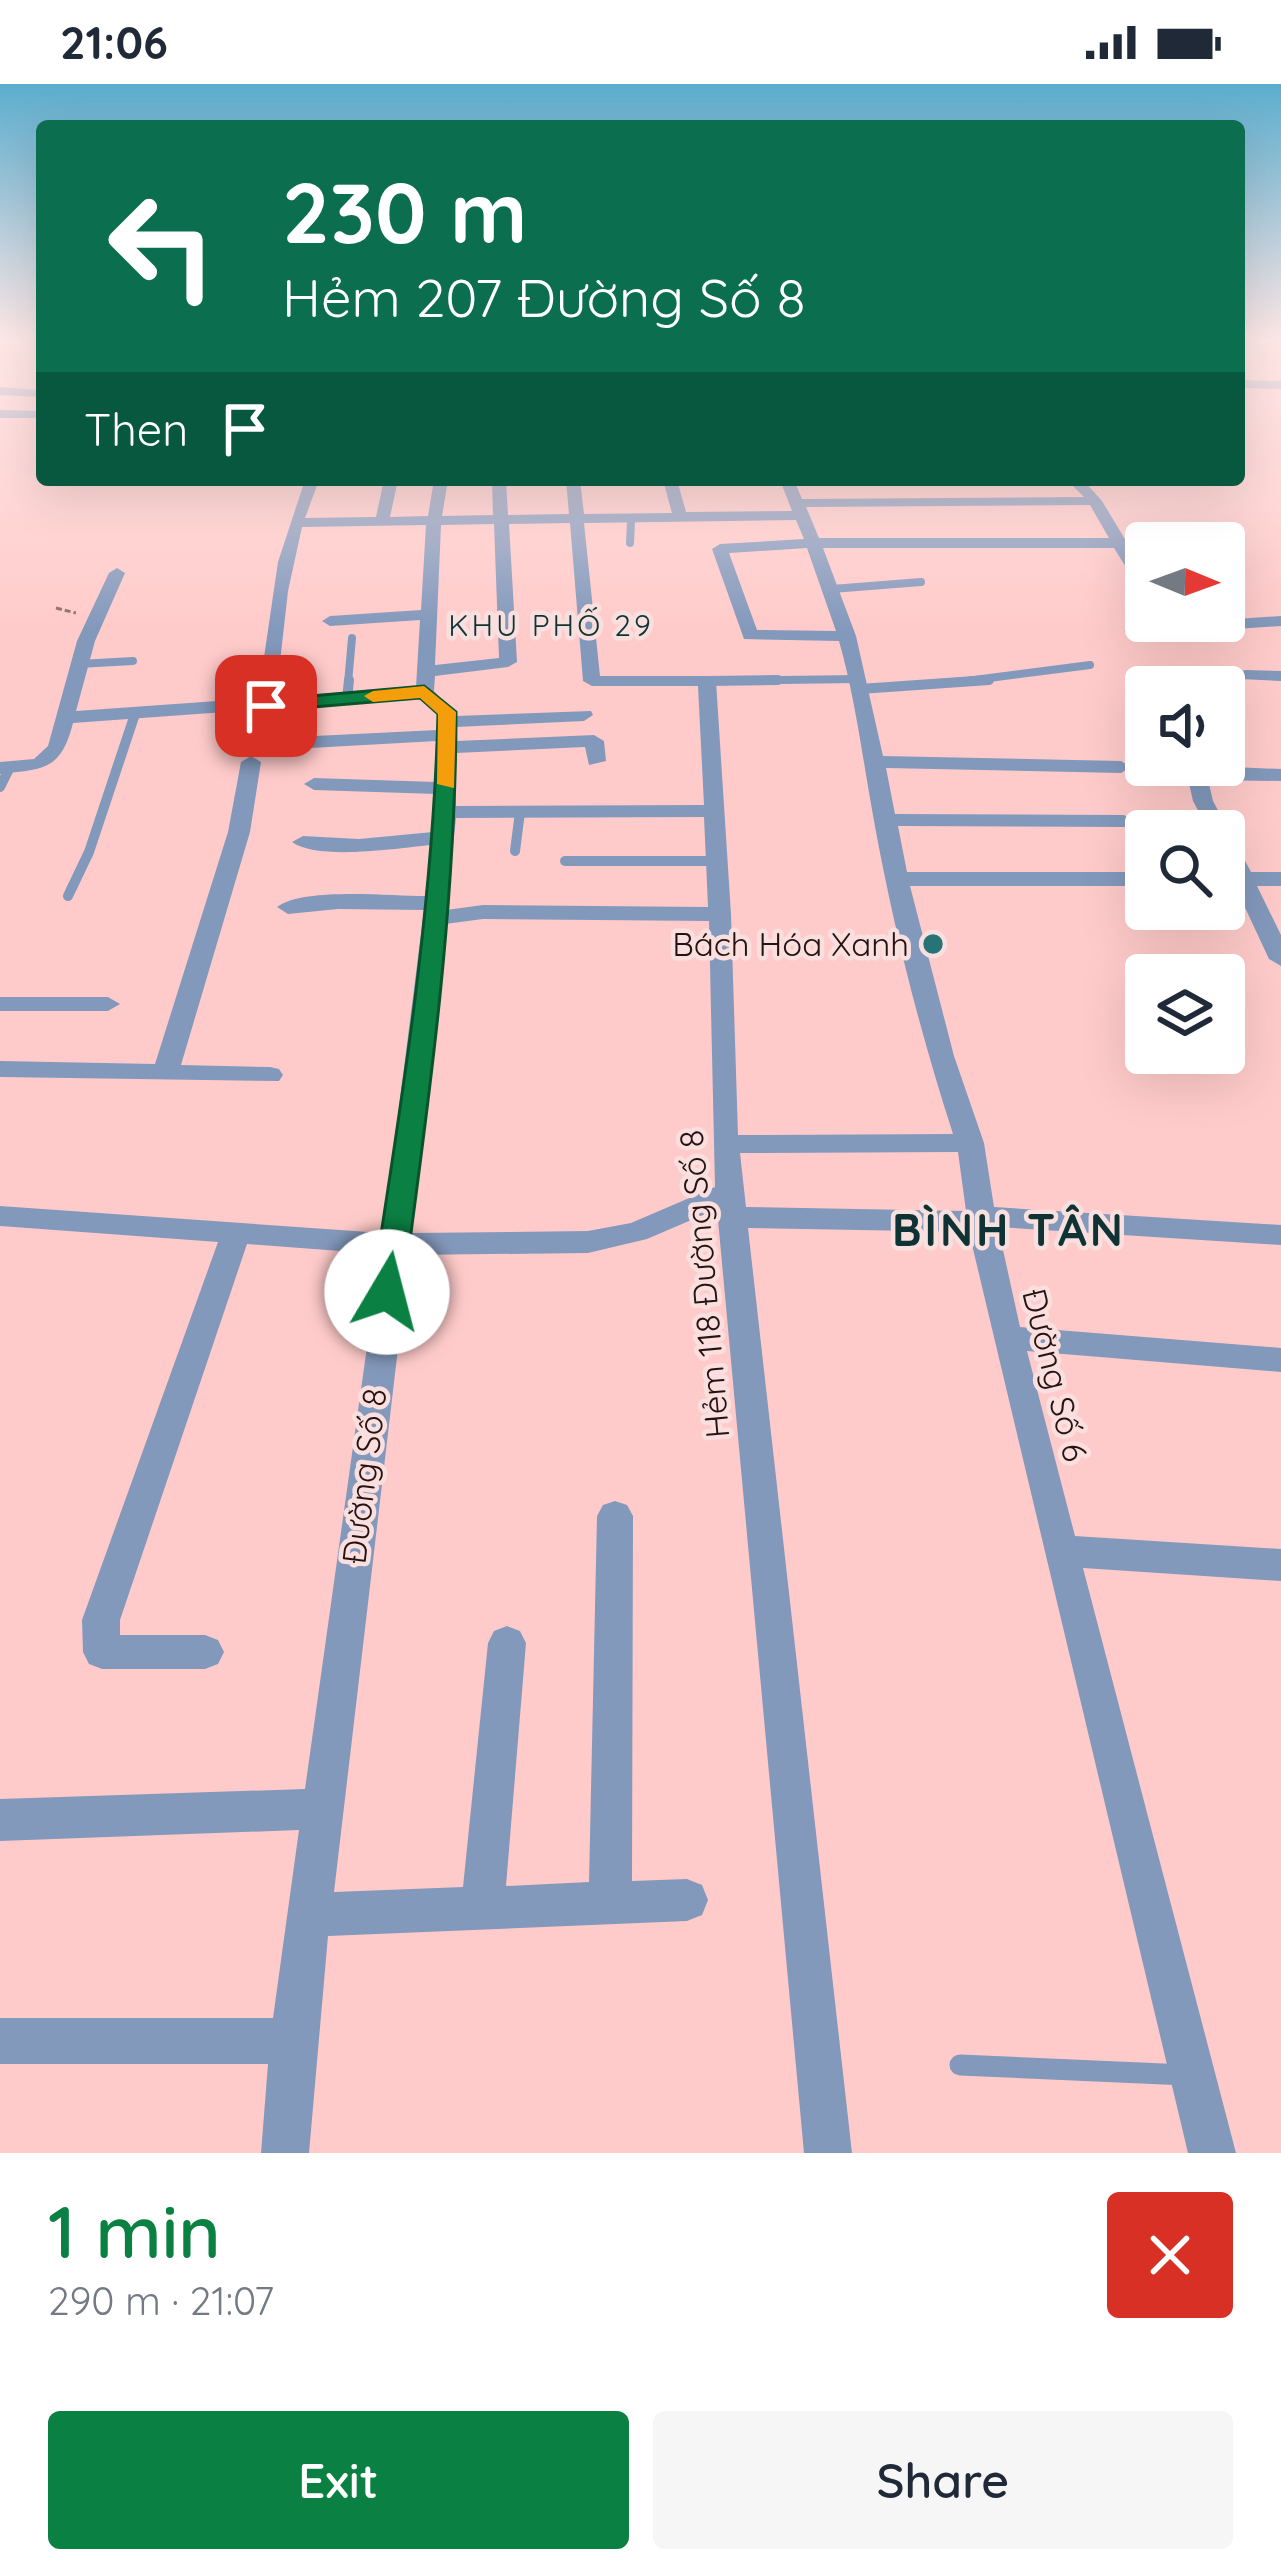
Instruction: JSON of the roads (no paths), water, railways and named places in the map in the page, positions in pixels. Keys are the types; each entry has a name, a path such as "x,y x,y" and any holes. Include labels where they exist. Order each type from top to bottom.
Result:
{"street":[{"path":"266,706 276,611 296,523 310,486"},
{"path":"382,522 391,486"},
{"path":"440,486 425,682 447,712 448,735"},
{"path":"63,718 346,699 508,662 499,486"},
{"path":"573,486 592,681 707,681"},
{"path":"672,486 681,520"},
{"path":"296,523 681,520 1086,488 1125,550"},
{"path":"723,501 1121,543"},
{"path":"799,508 720,549 750,635 847,636"},
{"name":"Đường Số 6","path":"799,508 847,636 897,879 941,1056 970,1143 979,1219 1212,2153"},
{"path":"5,768 40,764 57,748 79,664 117,573"},
{"path":"330,621 428,615"},
{"path":"1245,623 1281,621"},
{"path":"1246,676 1281,676"},
{"name":"Hẻm 118 Đường Số 8","path":"707,681 720,914 724,1144 827,2153"},
{"path":"448,735 584,715"},
{"path":"274,744 448,735 594,741 596,760"},
{"name":"Đường Số 8","path":"285,2153 293,2041 435,911 448,735"},
{"path":"166,1071 239,832 250,762"},
{"path":"873,763 1121,766"},
{"path":"1245,773 1281,776"},
{"path":"314,784 361,779 445,813"},
{"path":"303,842 359,844 445,813 713,811"},
{"path":"884,820 1124,821"},
{"path":"897,879 1125,879"},
{"path":"1245,879 1281,879"},
{"path":"1245,898 1281,959"},
{"path":"288,907 338,902 435,911 720,914"},
{"path":"0,1004 108,1004"},
{"path":"0,1069 270,1075"},
{"path":"724,1144 970,1143"},
{"path":"0,1216 393,1244 588,1242 731,1204 1281,1235"},
{"path":"205,1652 102,1652 101,1620 235,1236"},
{"path":"1010,1338 1281,1360"},
{"path":"610,1903 615,1516"},
{"path":"1062,1551 1281,1564"},
{"path":"482,1910 507,1643"},
{"path":"0,1820 322,1809"},
{"path":"309,1915 687,1900"},
{"path":"0,2041 293,2041"}],"lane":[{"path":"630,543 631,521"},
{"path":"832,589 921,582"},
{"path":"346,699 352,638"},
{"path":"79,664 133,661"},
{"path":"707,681 983,681 1090,665"},
{"path":"68,896 86,866 114,764 135,714"},
{"path":"0,787 5,768"},
{"path":"515,851 520,812"},
{"path":"565,861 716,861"},
{"path":"960,2065 1191,2076"}],"place":[{"name":"Bách Hóa Xanh","path":"933,944"}],"district":[{"name":"KHU PHỐ 29","path":"551,626"},
{"name":"BÌNH TÂN","path":"1009,1230"}]}
